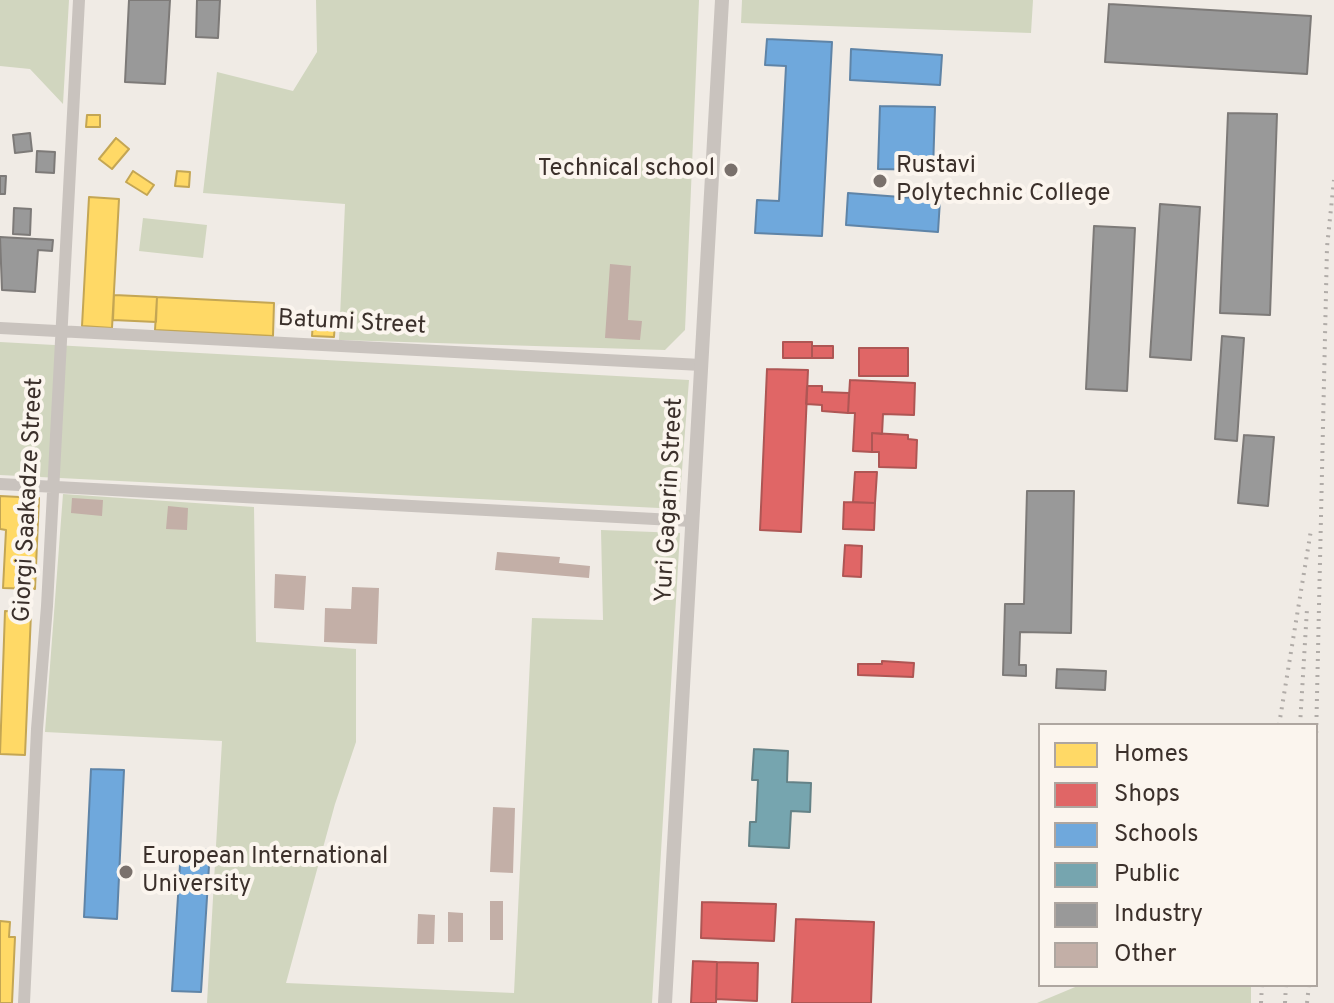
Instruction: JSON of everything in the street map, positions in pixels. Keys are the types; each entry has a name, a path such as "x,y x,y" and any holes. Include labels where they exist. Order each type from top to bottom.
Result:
{"street":[{"name":"Giorgi Saakadze Street","path":"24,1003 79,0"},
{"name":"Yuri Gagarin Street","path":"665,1003 722,0"},
{"name":"Batumi Street","path":"0,328 701,365"},
{"path":"0,484 692,521"}],"green space":[{"path":"0,0 69,0 63,104 30,69 0,66"},
{"path":"316,0 699,0 685,330 665,350 339,340 345,204 203,193 217,72 293,91 317,52"},
{"path":"742,0 1033,0 1031,33 741,23"},
{"path":"143,218 207,225 203,258 139,251"},
{"path":"0,342 689,380 679,509 0,475"},
{"path":"63,494 254,507 256,642 356,649 356,742 335,804 286,983 514,993 532,618 603,620 601,530 680,533 652,1003 207,1003 222,741 45,732"},
{"path":"1075,987 1251,987 1251,1003 1037,1003"}],"building: Homes":[{"path":"87,115 100,115 100,127 86,127"},
{"path":"116,138 129,149 112,169 99,159"},
{"path":"133,171 154,185 147,195 126,182"},
{"path":"177,171 190,172 189,187 175,186"},
{"path":"89,197 119,199 112,328 82,326"},
{"path":"114,295 157,297 156,322 113,320"},
{"path":"157,297 274,303 273,336 155,330"},
{"path":"313,322 335,323 334,337 312,336"},
{"path":"0,496 39,498 35,589 3,588 6,530 0,529"},
{"path":"5,611 31,613 25,755 0,754"},
{"path":"0,921 10,922 9,937 15,937 12,1003 0,1003"}],"building: Shops":[{"path":"783,342 812,342 812,358 783,358"},
{"path":"812,346 833,346 833,358 812,358"},
{"path":"859,348 908,348 908,376 859,376"},
{"path":"767,369 808,370 801,532 760,530"},
{"path":"850,380 915,383 914,415 883,414 882,434 872,433 872,452 853,451 855,413 848,413"},
{"path":"807,386 822,386 822,392 849,393 848,413 822,411 822,405 806,404"},
{"path":"872,433 908,435 908,439 917,440 916,468 879,467 879,452 872,452"},
{"path":"855,472 877,472 875,503 853,502"},
{"path":"844,502 875,503 874,530 843,529"},
{"path":"845,545 862,546 861,577 843,576"},
{"path":"882,661 914,663 913,677 858,675 858,664 882,664"},
{"path":"702,902 776,904 774,941 701,938"},
{"path":"796,919 874,922 871,1003 792,1003"},
{"path":"693,961 717,962 716,1003 691,1003"},
{"path":"717,962 758,963 757,1001 716,999"}],"building: Schools":[{"path":"767,39 832,42 822,236 755,233 757,200 779,201 786,66 765,65"},
{"path":"851,49 942,55 940,85 850,80"},
{"path":"880,106 935,107 933,170 878,169"},
{"path":"848,193 940,200 938,232 846,225"},
{"path":"91,769 124,770 117,919 84,917"},
{"path":"181,849 210,850 201,992 172,991"}],"building: Public":[{"path":"754,749 788,751 787,782 811,783 810,812 791,811 789,848 749,846 750,822 756,822 758,780 752,780"}],"building: Industry":[{"path":"129,0 170,0 165,84 125,82"},
{"path":"197,0 220,0 218,38 196,37"},
{"path":"1109,4 1311,16 1307,74 1105,62"},
{"path":"1228,113 1277,114 1270,315 1220,313"},
{"path":"30,133 32,151 15,153 13,135"},
{"path":"37,151 55,152 54,173 36,172"},
{"path":"0,176 6,176 5,194 0,194"},
{"path":"1160,204 1200,207 1191,360 1150,357"},
{"path":"14,208 31,209 30,235 13,234"},
{"path":"1094,226 1135,228 1127,391 1086,389"},
{"path":"0,237 53,240 52,251 38,250 35,292 2,290"},
{"path":"1222,336 1244,338 1237,441 1215,439"},
{"path":"1244,435 1274,437 1268,506 1238,503"},
{"path":"1027,491 1074,491 1071,633 1020,632 1019,665 1026,665 1026,676 1003,675 1005,604 1024,604"},
{"path":"1057,669 1106,671 1105,690 1056,688"}],"building: Other":[{"path":"610,264 631,266 628,320 642,321 640,340 605,338"},
{"path":"72,498 103,500 102,516 71,513"},
{"path":"168,506 188,508 187,530 166,529"},
{"path":"497,552 560,557 559,563 590,566 589,578 495,570"},
{"path":"275,574 306,576 304,610 274,608"},
{"path":"352,587 379,588 377,644 324,642 325,608 351,609"},
{"path":"493,807 515,808 513,873 490,872"},
{"path":"490,901 503,901 503,940 490,940"},
{"path":"448,912 463,913 463,942 448,942"},
{"path":"418,914 435,915 434,944 417,944"}],"railway":[{"path":"1316,723 1327,247 1334,180"},
{"path":"1279,723 1311,530"},
{"path":"1300,723 1307,609"},
{"path":"1261,1003 1262,987"},
{"path":"1285,1003 1286,987"},
{"path":"1307,1003 1309,987"}],"place":[{"name":"Technical school","path":"731,170"},
{"name":"Rustavi Polytechnic College","path":"880,181"},
{"name":"European International University","path":"126,872"}]}
